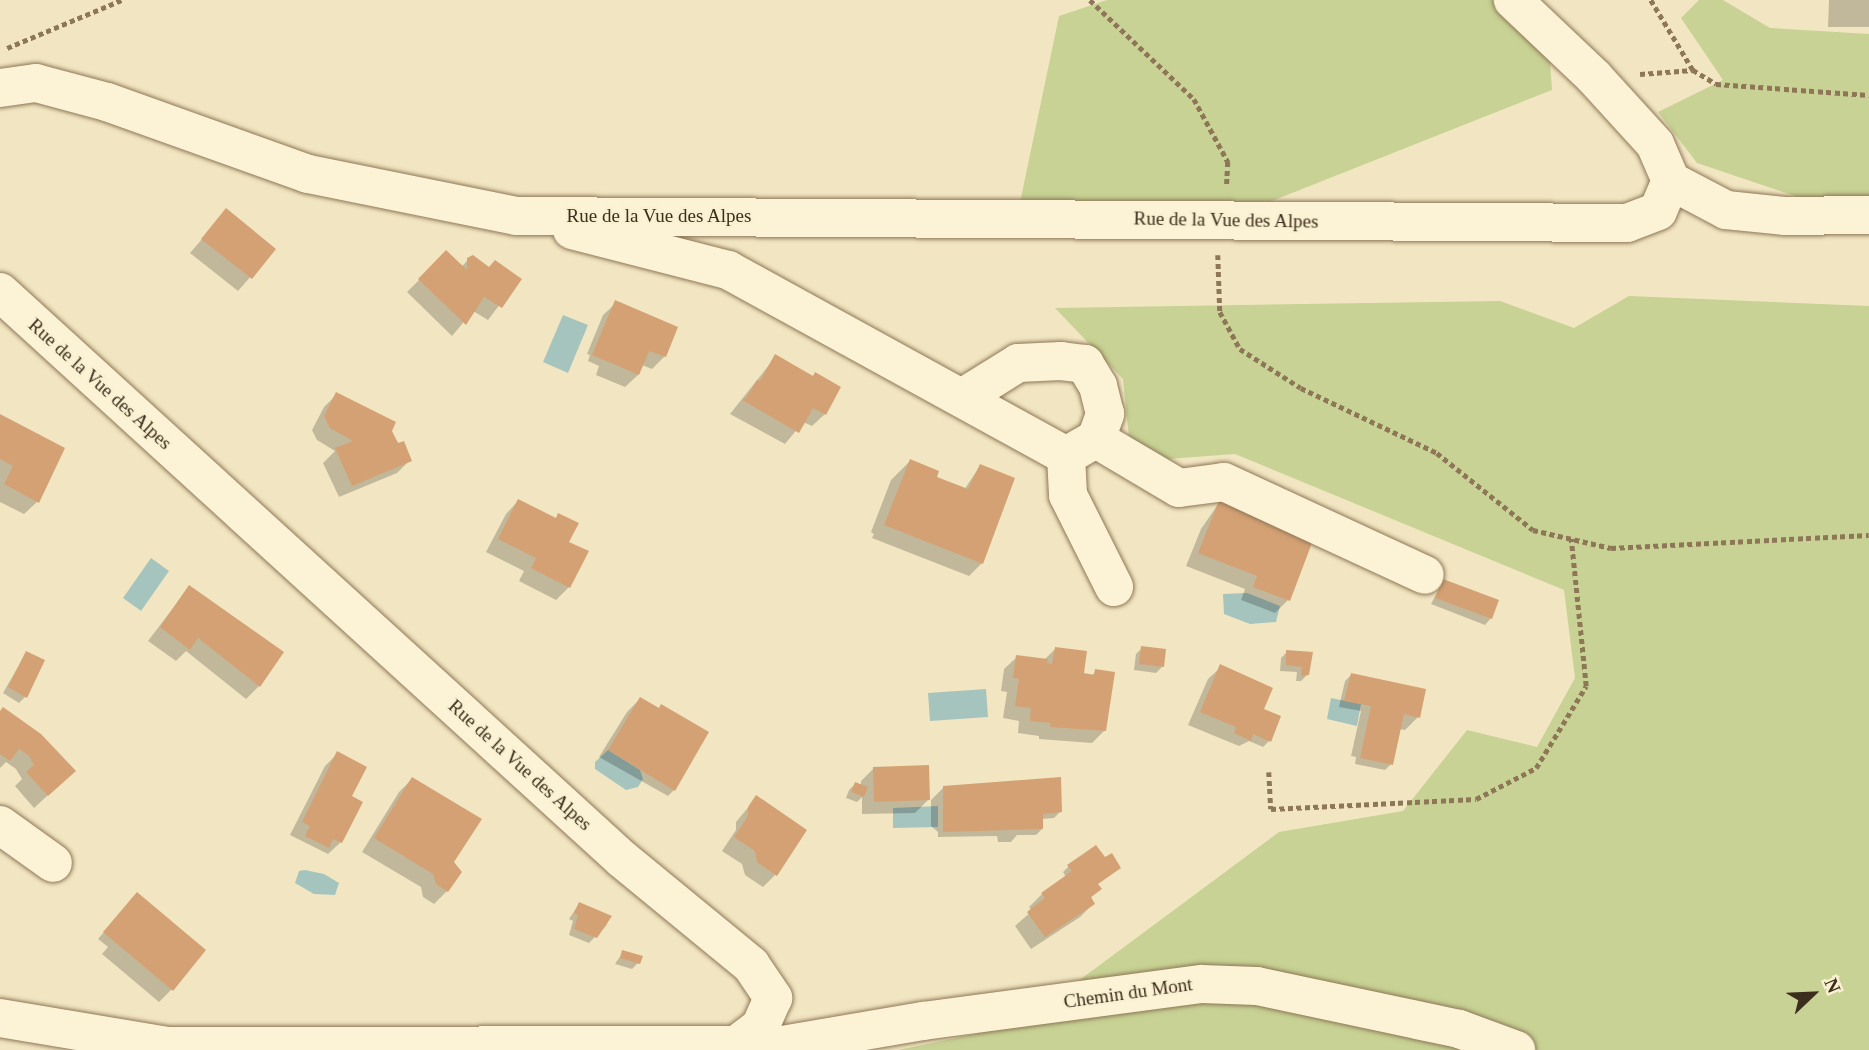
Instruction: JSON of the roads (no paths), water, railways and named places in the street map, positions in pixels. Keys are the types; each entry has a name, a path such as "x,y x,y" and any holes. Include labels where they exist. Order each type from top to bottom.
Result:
{"street":[{"path":"1513,0 1594,77 1655,144 1671,181 1726,210 1784,216 1869,215"},
{"name":"Rue de la Vue des Alpes","path":"0,88 36,83 107,102 308,174 516,216 728,270 962,398 1179,488 1224,482 1425,575"},
{"name":"Rue de la Vue des Alpes","path":"516,216 1627,223 1658,211 1671,181"},
{"name":"Rue de la Vue des Alpes","path":"0,292 622,859 751,965 773,998 760,1027 735,1046"},
{"path":"962,398 1018,363 1061,361 1084,364 1098,386 1105,414 1081,447 1068,495 1114,587"},
{"path":"0,825 53,863"},
{"name":"Chemin du Mont","path":"0,1018 167,1046 782,1045 923,1021 1202,984 1270,989 1459,1029 1516,1050"}],"water":[{"path":"563,315 588,325 568,373 543,362"},
{"path":"151,558 169,571 141,611 123,598"},
{"path":"1247,593 1280,606 1276,622 1250,624 1224,614 1223,594"},
{"path":"986,689 988,717 930,721 928,693"},
{"path":"1331,698 1361,704 1357,726 1327,719"},
{"path":"608,750 640,770 643,779 638,787 626,790 595,769 595,762"},
{"path":"938,806 938,827 893,828 893,808"},
{"path":"299,871 324,874 339,883 335,895 314,894 295,883"}]}
